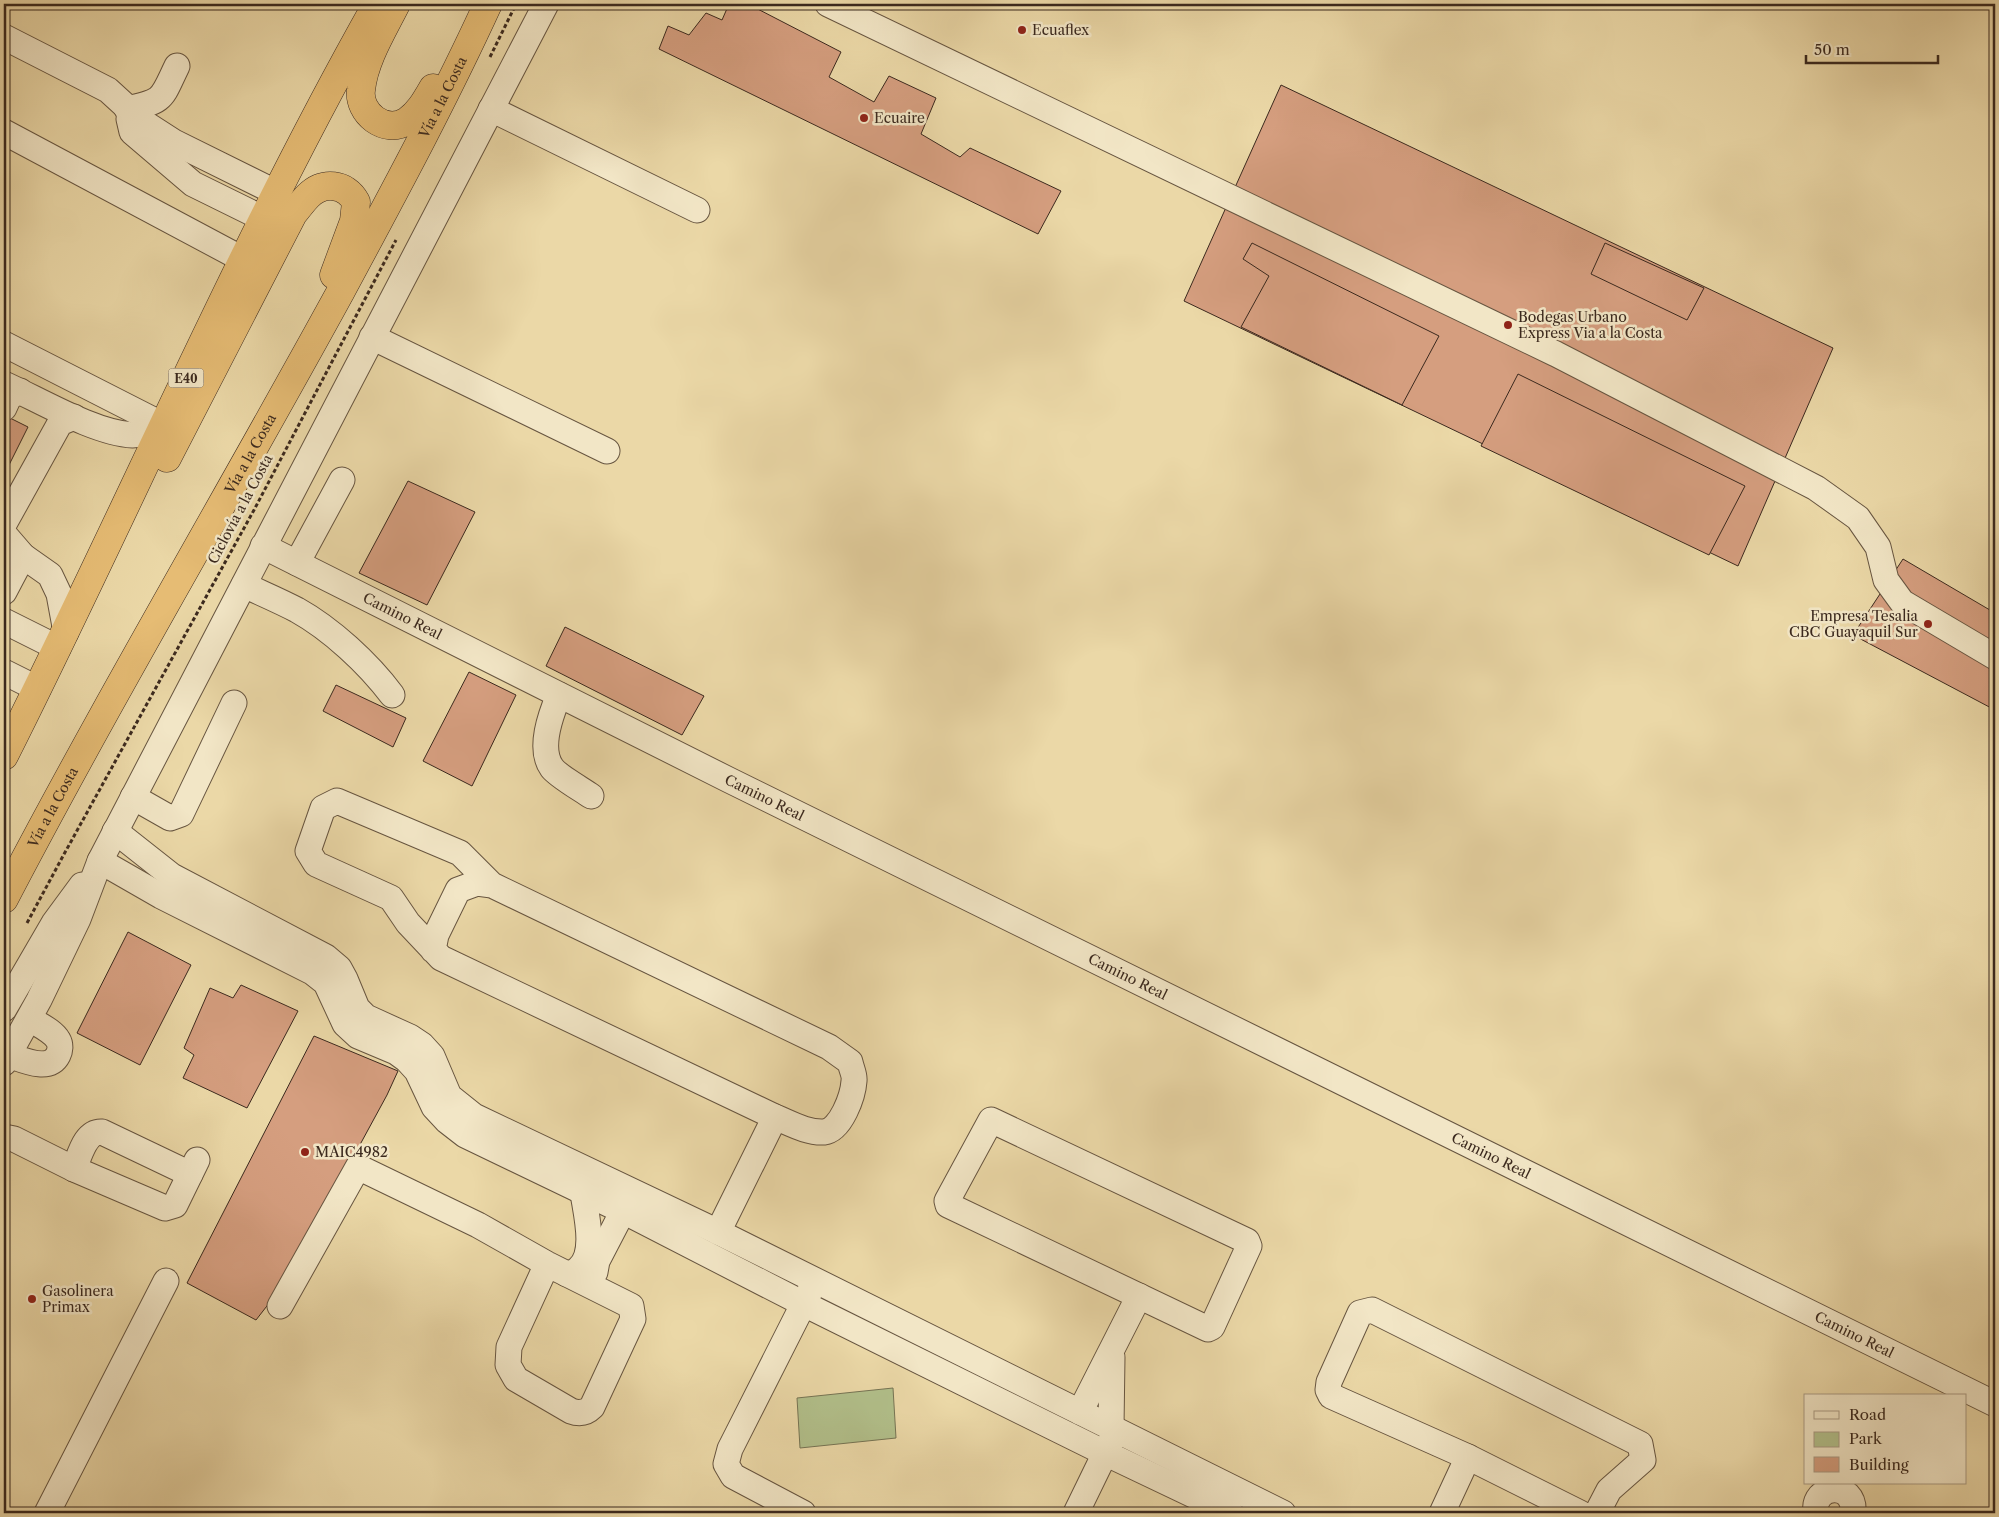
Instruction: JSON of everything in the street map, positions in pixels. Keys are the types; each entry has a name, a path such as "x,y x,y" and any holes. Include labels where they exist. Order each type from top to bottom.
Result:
{"highway":[{"name":"E40","path":"4,756 11,723 38,689 163,425 264,219 377,4"},
{"path":"396,4 366,66 360,99 364,110 372,118 380,123 396,125 406,122 422,107 483,4"},
{"name":"Vía a la Costa","path":"4,899 53,805 302,363 406,171 462,61 488,4"},
{"path":"62,640 126,533 198,399 293,214 309,194 319,188 330,185 348,191 356,202 354,221 302,363"}],"street":[{"path":"30,1019 58,1040 63,1061 42,1064 6,1059 30,1019 78,920 100,861 115,831 546,4"},
{"path":"828,4 1556,354 1816,488 1858,518 1878,547 1886,580 1902,602 1995,657"},
{"path":"4,36 108,90 143,122 166,137 214,163 277,193"},
{"path":"127,109 155,102 162,96 177,66"},
{"path":"127,109 132,132 201,188 264,219"},
{"path":"491,109 697,210"},
{"path":"4,132 244,260"},
{"path":"201,188 214,163"},
{"path":"372,337 607,452"},
{"path":"4,344 163,425"},
{"path":"9,395 114,432 136,435 163,425"},
{"path":"4,524 60,423 74,417"},
{"path":"298,564 342,480"},
{"path":"4,534 23,556 50,575 59,594 62,640 4,621"},
{"name":"Camino Real","path":"263,546 559,695 1995,1404"},
{"path":"4,592 23,556"},
{"path":"244,585 298,611 341,641 384,684 392,695"},
{"path":"4,672 38,689"},
{"path":"559,695 550,715 545,751 552,768 591,796"},
{"path":"133,797 170,818 181,814 234,703"},
{"path":"433,950 436,935 458,890 477,883 492,885 829,1047 850,1062 854,1080 840,1121 826,1132 813,1132 775,1117 441,958 433,950 408,923 392,898 316,864 308,851 323,808 337,801 460,854 492,885"},
{"path":"115,831 172,876 326,958 338,968 346,979 357,1008 366,1017 410,1037 422,1045 432,1056 449,1096 458,1105 583,1193 1105,1453 1230,1513"},
{"path":"4,1009 54,923 100,861"},
{"path":"100,861 162,896 312,972 326,983 345,1024 358,1036 396,1052 417,1071 434,1106 447,1121 465,1135 527,1153 718,1232 1283,1513"},
{"path":"718,1232 775,1117"},
{"path":"991,1120 1247,1241 1249,1246 1212,1327 1208,1329 1139,1296 948,1205 947,1201 991,1120"},
{"path":"7,1133 74,1169 165,1208 175,1205 193,1167 102,1132 95,1132 89,1136 74,1169"},
{"path":"280,1306 358,1167 478,1225 557,1269 631,1306 633,1320 592,1407 585,1412 576,1413 516,1380 508,1365 509,1347 557,1269"},
{"path":"740,1243 743,1184"},
{"path":"557,1269 578,1269 586,1256 590,1240 583,1193"},
{"path":"593,1287 597,1261 622,1211"},
{"path":"803,1513 733,1476 726,1464 730,1449 816,1280"},
{"path":"47,1513 166,1281"},
{"path":"1080,1412 1139,1296"},
{"path":"1580,1513 1468,1457 1331,1396 1328,1390 1329,1382 1360,1312 1372,1310 1640,1444 1644,1460 1609,1490 1597,1513"},
{"path":"1076,1513 1105,1453 1114,1428 1112,1350"},
{"path":"1442,1513 1468,1457"},
{"path":"1816,1513 1816,1502 1821,1495 1828,1490 1836,1489 1844,1492 1851,1498 1854,1506 1853,1513"}],"path":[{"path":"488,61 516,4"},
{"name":"Ciclovía a la Costa","path":"26,925 62,856 254,510 398,237"}],"green space":[{"path":"893,1388 896,1438 800,1448 797,1398"}],"building":[{"name":"Ecuaire","path":"729,4 748,4 841,52 829,77 874,102 889,76 936,98 921,134 960,157 970,148 1061,191 1038,234 659,49 668,26 689,35 706,13 722,20"},
{"name":"Bodegas Urbano Express Via a la Costa","path":"1281,85 1833,348 1738,566 1184,301"},
{"path":"1252,243 1439,336 1402,405 1241,327 1269,276 1243,259"},
{"path":"1605,243 1704,288 1687,320 1591,274"},
{"path":"1518,374 1745,486 1709,555 1481,446"},
{"path":"4,415 28,427 4,475"},
{"path":"408,481 475,512 427,605 359,573"},
{"name":"Empresa Tesalia CBC Guayaquil Sur","path":"1903,559 1995,613 1995,710 1853,635"},
{"path":"565,627 704,696 682,735 546,666"},
{"path":"469,672 516,695 472,786 423,761"},
{"path":"336,685 406,718 393,747 323,711"},
{"path":"128,932 191,965 140,1065 77,1033"},
{"path":"241,985 298,1011 247,1108 183,1078 194,1055 184,1048 210,988 233,998"},
{"name":"MAIC4982","path":"314,1036 398,1071 325,1209 270,1302 256,1320 187,1283"}],"place":[{"name":"Ecuaflex","path":"1022,30"},
{"name":"Ecuaire","path":"864,118"},
{"name":"Bodegas Urbano Express Via a la Costa","path":"1508,325"},
{"name":"Empresa Tesalia CBC Guayaquil Sur","path":"1928,624"},
{"name":"MAIC4982","path":"305,1152"},
{"name":"Gasolinera Primax","path":"32,1299"}]}
